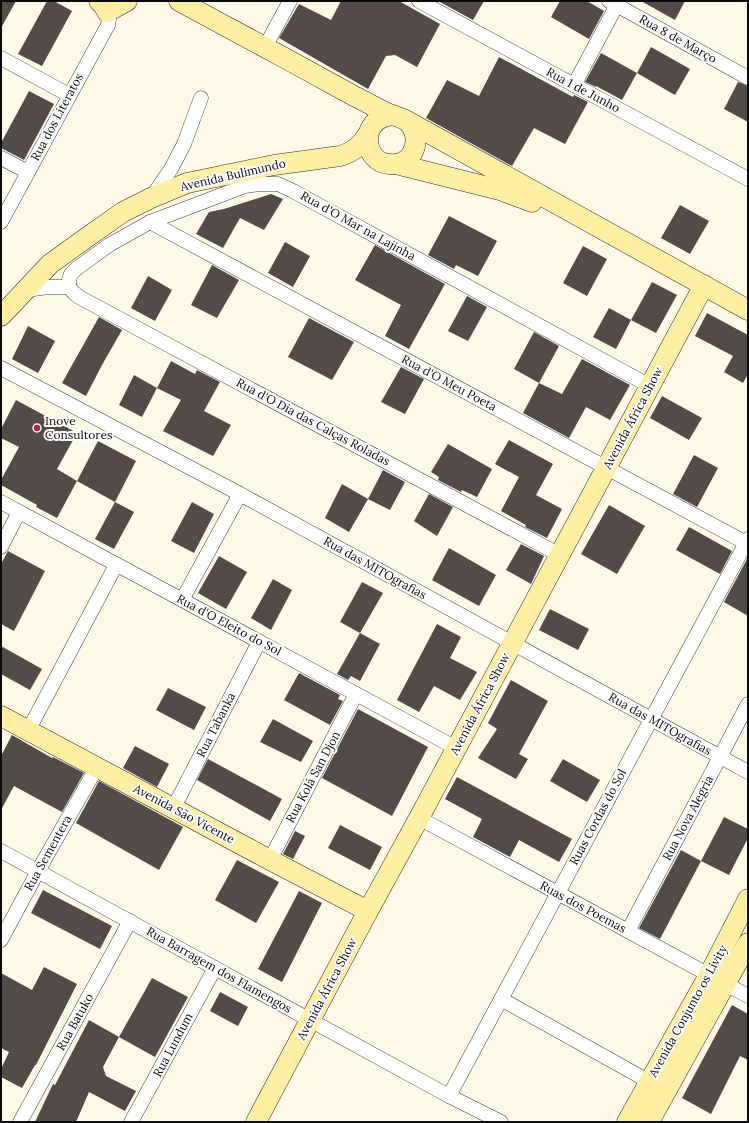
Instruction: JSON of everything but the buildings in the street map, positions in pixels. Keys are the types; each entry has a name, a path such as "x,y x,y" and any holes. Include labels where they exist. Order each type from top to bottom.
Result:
{"street":[{"path":"103,6 126,1"},
{"path":"178,1 400,118 748,310"},
{"path":"265,47 290,1"},
{"name":"Rua 1 de Junho","path":"419,1 748,179"},
{"path":"574,86 615,2"},
{"name":"Rua 8 de Março","path":"615,2 748,78"},
{"name":"Rua dos Literatos","path":"1,222 108,25 109,19 103,6"},
{"path":"1,58 69,95"},
{"path":"340,156 357,148 363,142 370,130 377,120 384,116 400,118 412,127 416,142 414,150 410,157 404,161 388,163 374,157 369,150 367,142 370,130 370,118 356,96"},
{"path":"151,198 171,169 184,144 201,98"},
{"path":"340,156 388,163 500,190 594,225"},
{"name":"Avenida Bulimundo","path":"1,315 50,264 123,212 151,198 187,183 274,165 340,156"},
{"path":"1,158 28,172"},
{"name":"Rua d'O Mar na Lajinha","path":"69,286 71,274 80,265 109,245 150,222 245,186 278,184 650,386"},
{"name":"Rua d'O Meu Poeta","path":"150,222 606,468 747,542"},
{"name":"Avenida África Show","path":"256,1122 704,285"},
{"path":"26,290 48,286 69,286"},
{"name":"Rua d'O Dia das Calças Roladas","path":"69,286 79,297 560,555"},
{"name":"Rua das MITOgrafias","path":"1,368 240,494 748,772"},
{"path":"182,600 240,494"},
{"name":"Rua d'O Eleito do Sol","path":"1,502 456,748"},
{"path":"1,547 19,512"},
{"name":"Ruas Cordas do Sol","path":"449,1096 747,542"},
{"path":"28,731 116,565"},
{"name":"Rua Tabanka","path":"173,808 259,642"},
{"name":"Rua Kolá San Djon","path":"270,860 356,694"},
{"name":"Rua Nova Alegria","path":"628,931 748,704"},
{"name":"Avenida São Vicente","path":"1,716 368,911"},
{"name":"Rua Sementera","path":"1,940 97,767"},
{"name":"Ruas dos Poemas","path":"419,818 748,996"},
{"name":"Rua Barragem dos Flamengos","path":"1,851 449,1096 501,1122"},
{"name":"Avenida Conjunto os Livity","path":"627,1122 709,975 748,899"},
{"name":"Rua Batuko","path":"20,1122 130,921"},
{"name":"Avenida Conjunto os Livity","path":"649,1122 748,943"},
{"name":"Rua Lundum","path":"131,1122 215,968"},
{"path":"501,999 650,1082"}],"place":[{"name":"Inove Consultores","path":"37,428"}]}
